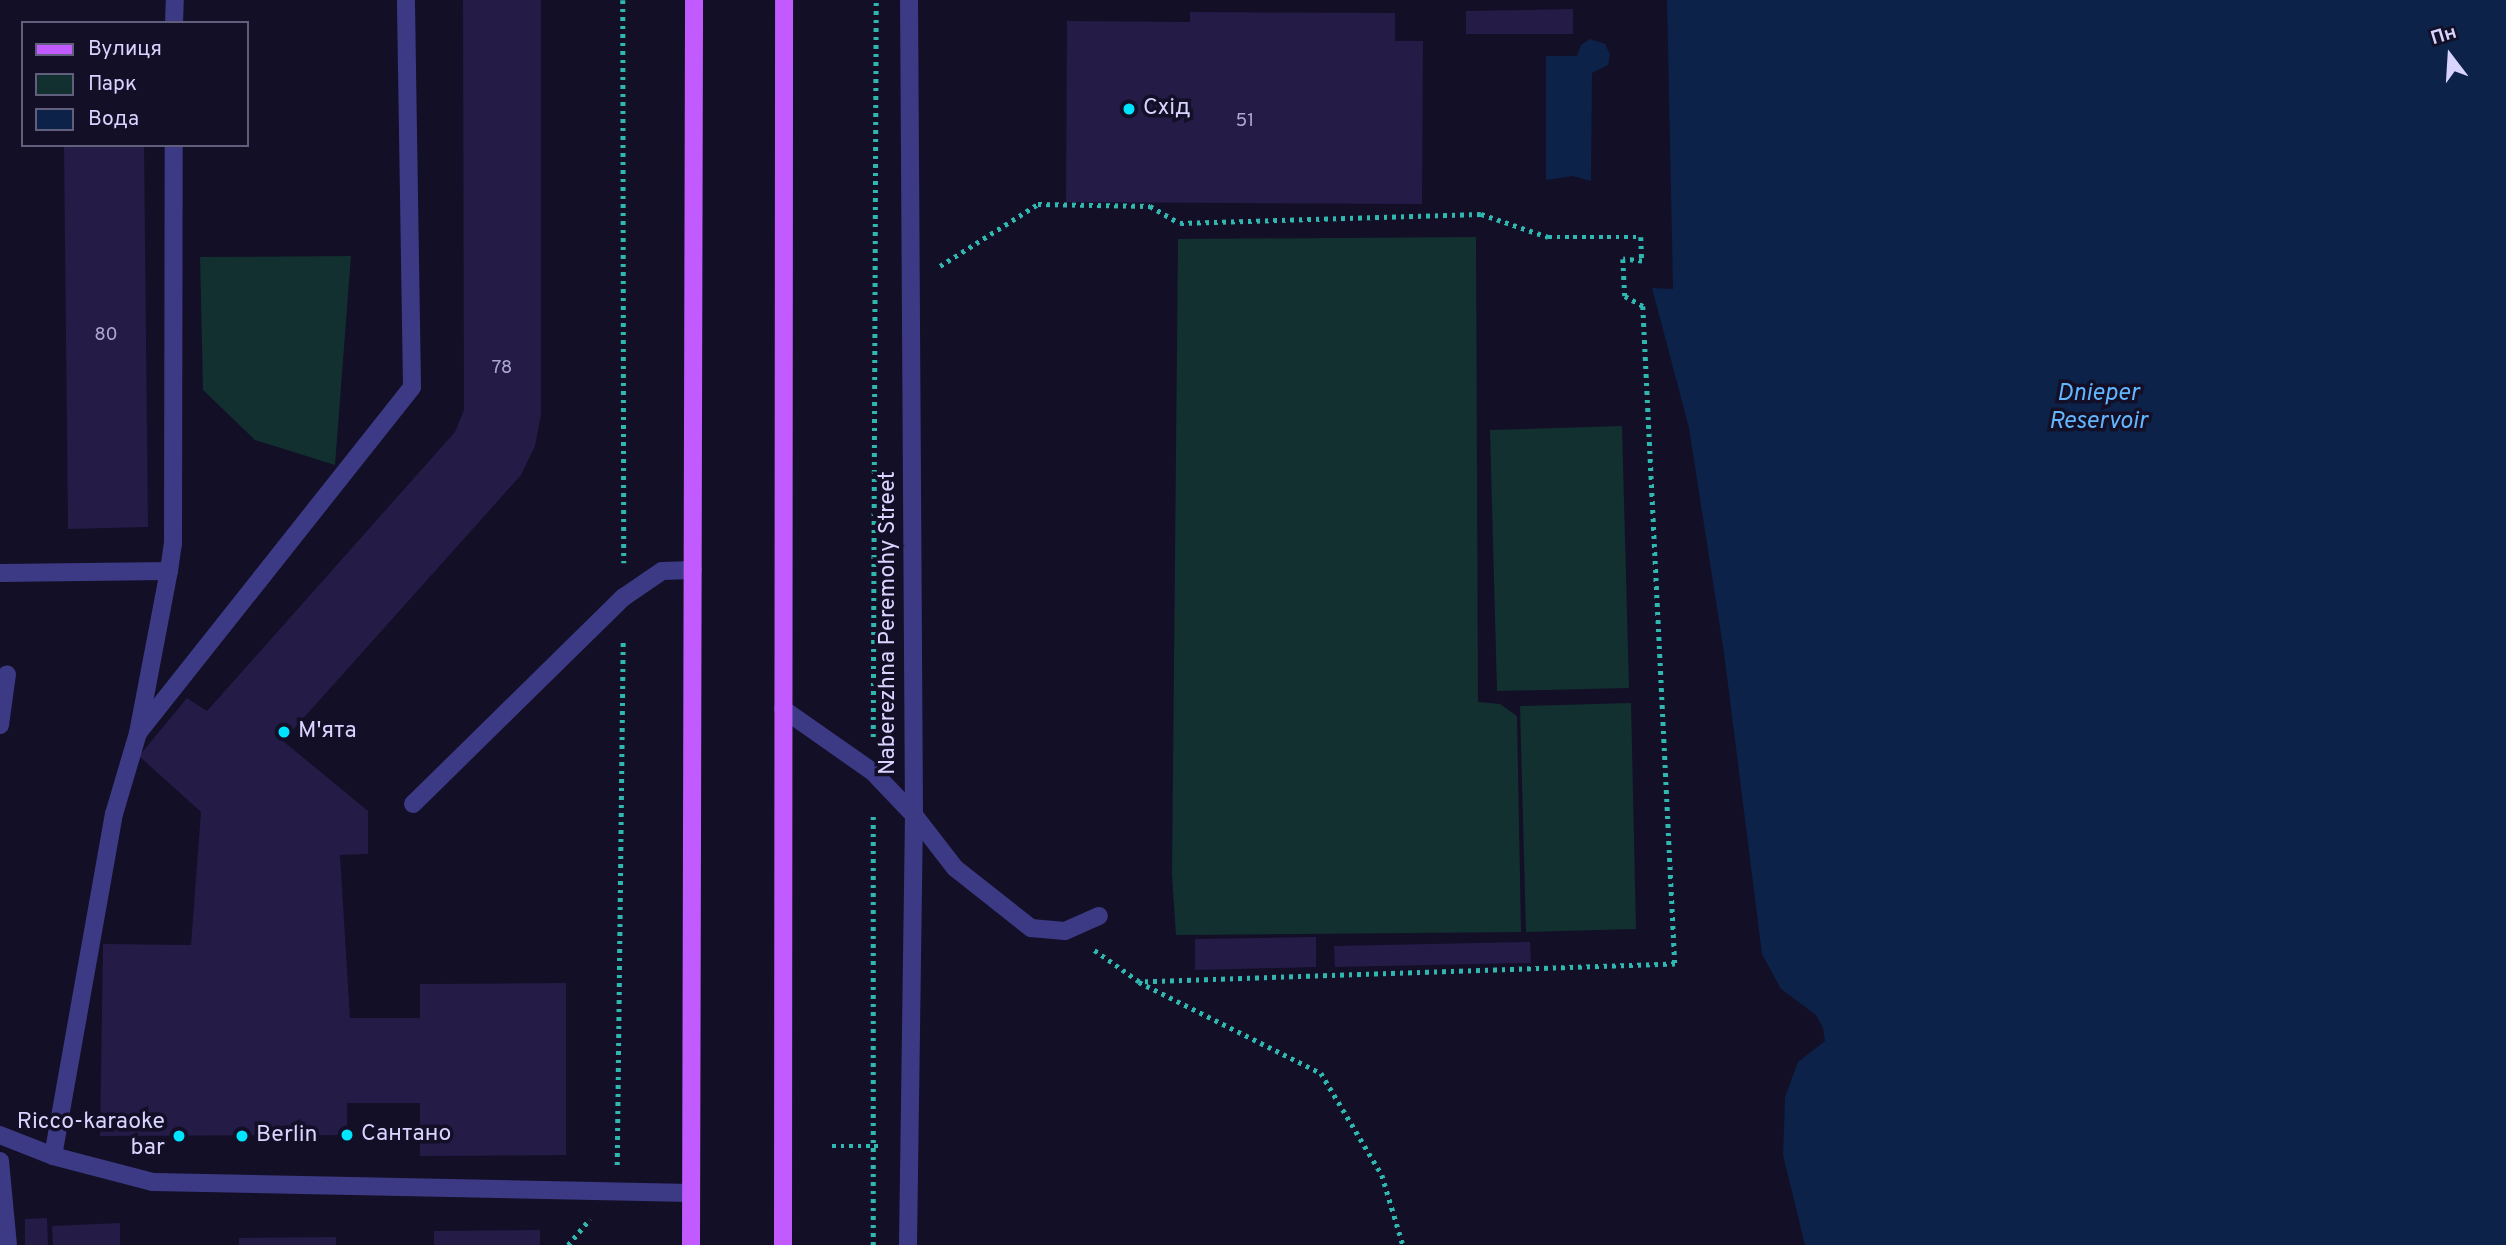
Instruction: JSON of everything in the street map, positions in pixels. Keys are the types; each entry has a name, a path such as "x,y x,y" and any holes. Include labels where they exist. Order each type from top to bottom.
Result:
{"main road":[{"path":"691,1245 694,0"},
{"path":"783,1245 784,0"}],"street":[{"path":"174,21 175,0"},
{"path":"138,733 412,387 406,0"},
{"name":"Naberezhna Peremohy Street","path":"908,1245 914,815 909,0"},
{"path":"53,1156 114,814 138,733 173,544 174,147"},
{"path":"413,804 624,597 662,571 693,570"},
{"path":"0,573 169,571"},
{"path":"0,725 7,674"},
{"path":"783,709 873,772 914,815 955,868 1031,928 1065,931 1099,916"},
{"path":"0,1135 53,1156 153,1182 691,1194"},
{"path":"0,1161 8,1245"}],"path":[{"path":"873,1245 876,0"},
{"path":"911,284 1038,204 1150,206 1180,223 1481,214 1548,237 1641,237 1642,261 1623,259 1625,296 1643,306 1675,964 1139,982"},
{"path":"1065,931 1139,982 1321,1073 1382,1175 1403,1245"},
{"path":"832,1146 909,1147"}],"green space":[{"path":"1476,237 1478,702 1500,704 1517,716 1521,932 1176,935 1172,875 1178,239"},
{"path":"351,256 335,465 255,440 203,390 200,257"},
{"path":"1622,426 1629,688 1497,691 1490,430"},
{"path":"1631,703 1636,929 1526,932 1520,706"}],"water":[{"name":"Dnieper Reservoir","path":"1667,0 2506,0 2506,1245 1805,1245 1783,1155 1785,1097 1798,1062 1825,1041 1823,1028 1816,1015 1781,989 1762,954 1724,653 1689,428 1652,288 1673,289"},
{"path":"1590,39 1605,44 1610,54 1608,65 1592,73 1591,181 1573,176 1546,180 1546,56 1577,56 1581,45"}],"building":[{"path":"463,0 541,0 541,415 535,446 521,475 283,741 368,811 368,854 340,855 350,1018 420,1018 420,984 566,983 566,1155 420,1156 420,1103 347,1103 347,1135 100,1136 103,944 191,945 201,812 139,756 187,698 207,711 455,432 464,410"},
{"path":"1573,9 1573,34 1466,34 1466,11"},
{"path":"1190,12 1395,13 1395,41 1423,41 1422,204 1066,202 1067,21 1190,22"},
{"path":"64,147 144,147 148,527 68,529"},
{"path":"1316,937 1316,967 1195,970 1195,939"},
{"path":"1530,942 1531,963 1335,967 1334,946"},
{"path":"47,1218 48,1245 25,1245 25,1219"},
{"path":"120,1223 120,1245 53,1245 52,1226"},
{"path":"540,1230 540,1245 434,1245 434,1231"},
{"path":"336,1237 336,1245 239,1245 239,1238"}],"place":[{"name":"Схід","path":"1129,109"},
{"name":"М'ята","path":"284,732"},
{"name":"Сантано","path":"347,1135"},
{"name":"Ricco-karaoke bar","path":"179,1136"},
{"name":"Berlin","path":"242,1136"}]}
